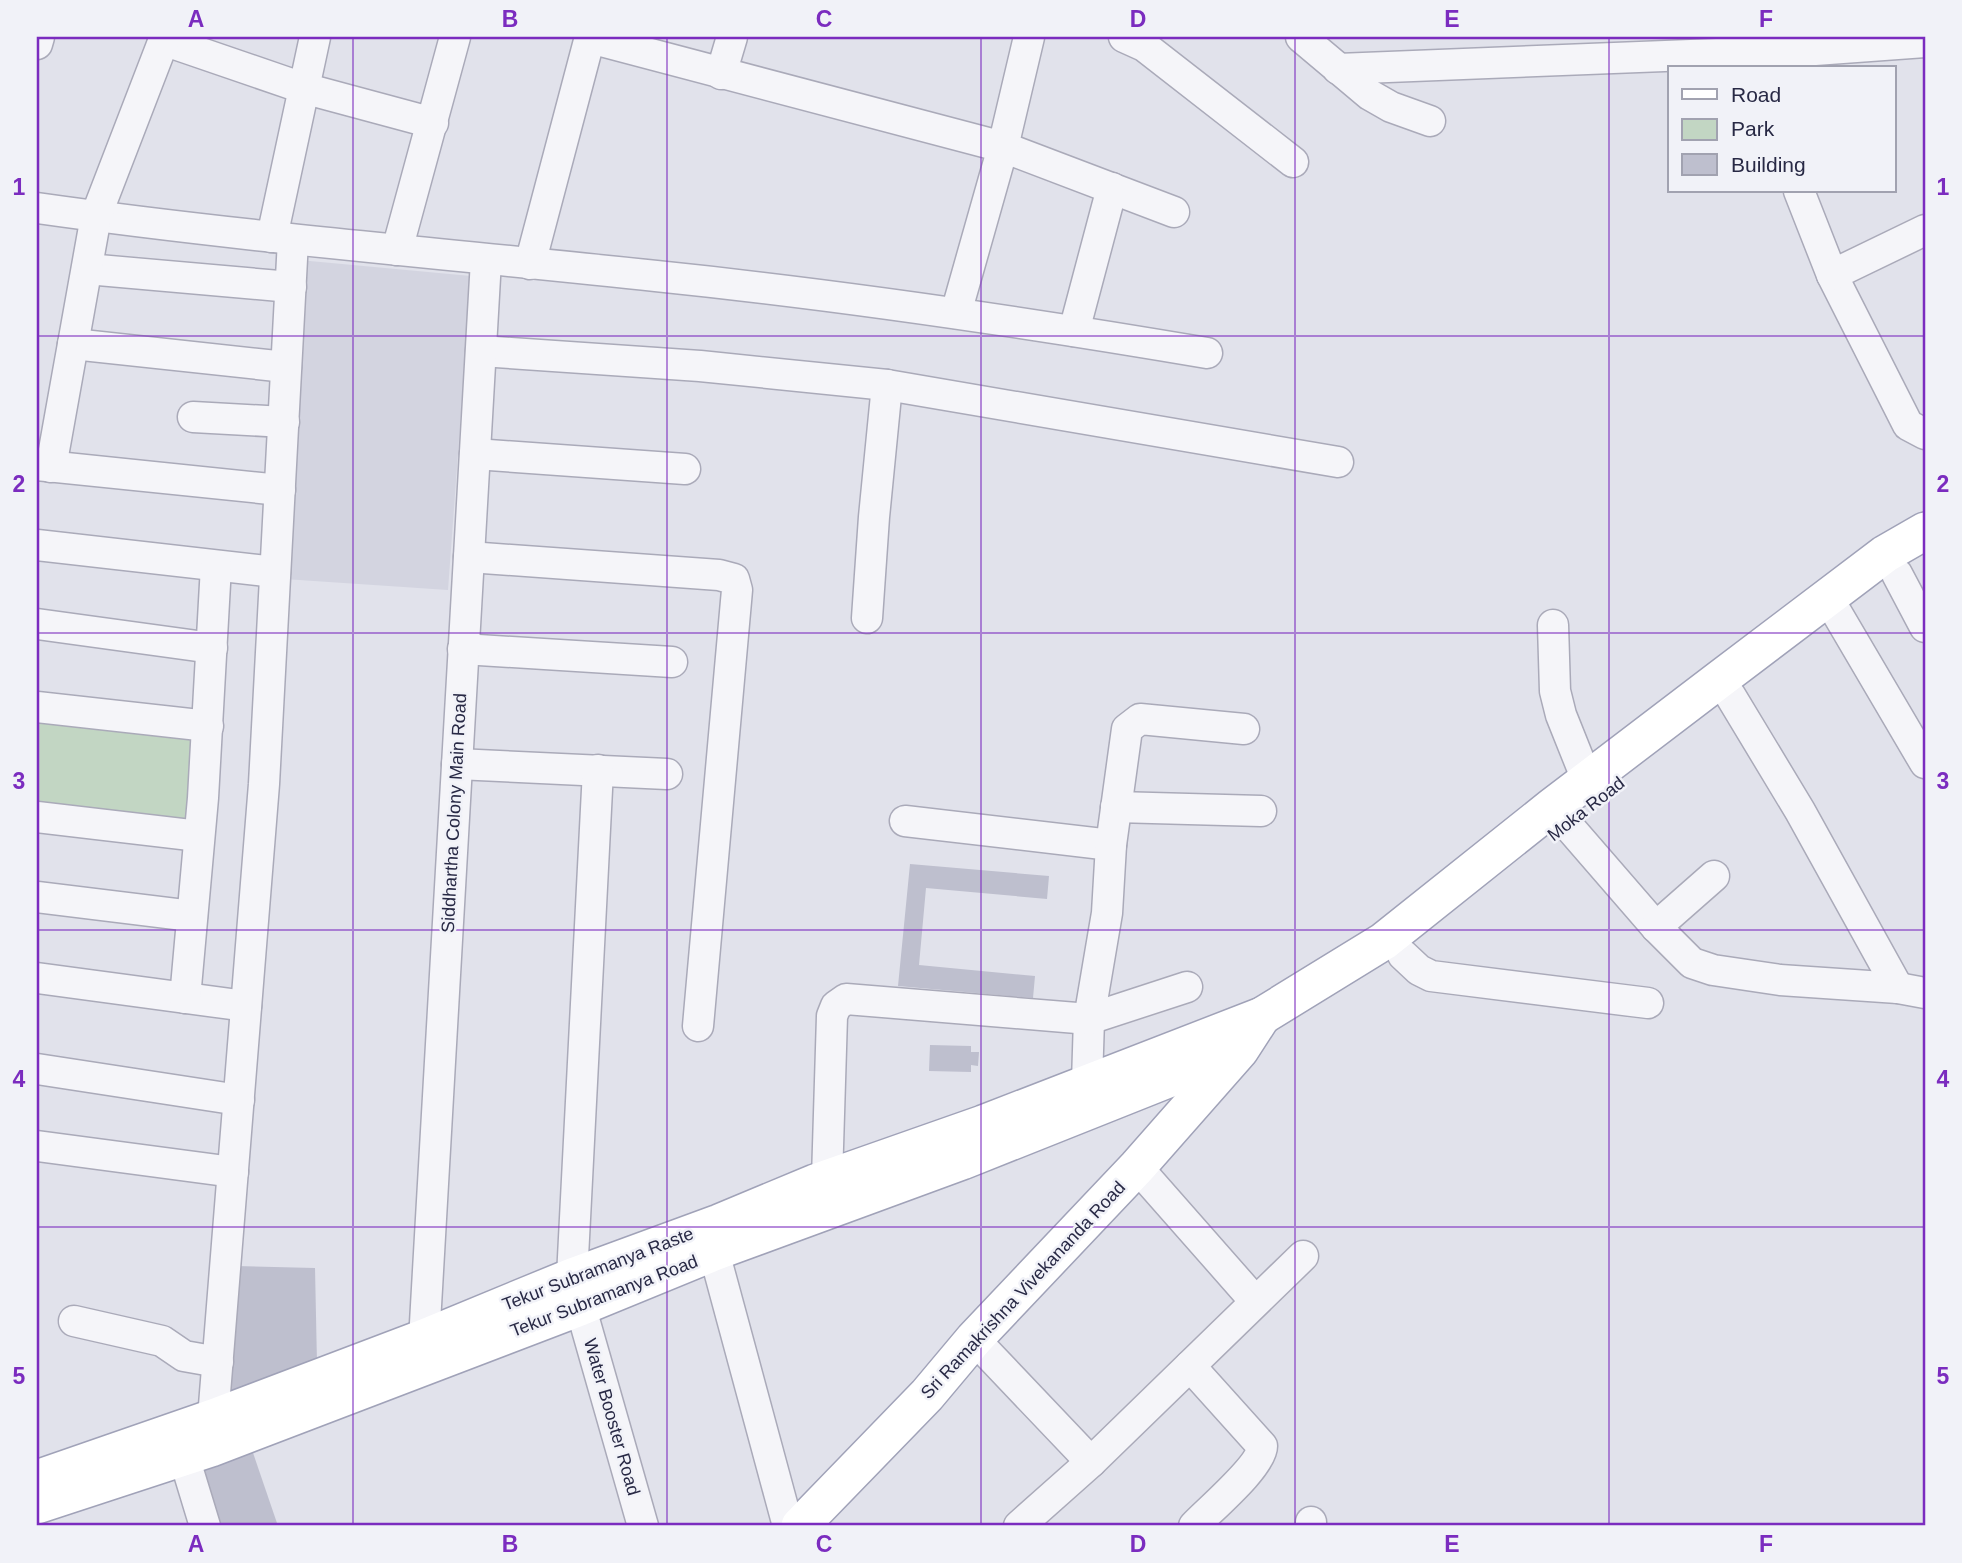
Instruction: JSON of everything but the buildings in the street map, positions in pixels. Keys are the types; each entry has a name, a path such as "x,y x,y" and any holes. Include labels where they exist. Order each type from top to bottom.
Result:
{"main road":[{"name":"Moka Road","path":"1164,1067 1262,1016 1384,941 1730,695 1833,607 1885,554 1925,531"},
{"name":"Moka Road","path":"1240,1050 1404,955 1560,815 1587,780 1833,607 1911,566"},
{"path":"1164,1067 1240,1050 1262,1016"},
{"name":"Sri Ramakrishna Vivekananda Road","path":"800,1526 927,1395 974,1339 1137,1167 1240,1050"},
{"name":"Tekur Subramanya Road","path":"37,1506 184,1457 423,1352 576,1292 714,1252 962,1161 1164,1067"},
{"name":"Tekur Subramanya Raste","path":"576,1292 719,1223 827,1179 983,1124 1087,1082 1164,1067"},
{"path":"37,1479 213,1418 423,1352"}],"street":[{"path":"37,44 39,37"},
{"path":"213,1418 264,784 291,286 283,239 303,88 315,37"},
{"path":"397,250 455,37"},
{"path":"530,264 590,37 1003,147 1174,212"},
{"path":"721,74 732,37"},
{"path":"956,313 1003,147 1029,37"},
{"path":"1125,37 1144,46 1293,162"},
{"path":"1301,37 1370,95 1391,107 1430,121"},
{"path":"280,490 44,466 73,344 96,216 164,38 303,88 433,123"},
{"path":"1338,69 1627,47 1925,41"},
{"path":"1074,331 1112,188"},
{"path":"1799,192 1832,275 1908,425 1925,435"},
{"path":"37,208 283,239 657,276 956,313 1207,354"},
{"path":"1832,275 1925,230"},
{"name":"Siddhartha Colony Main Road","path":"423,1352 486,260"},
{"path":"86,269 291,286"},
{"path":"73,344 286,367"},
{"path":"481,351 699,366 887,385 1338,462"},
{"path":"867,618 887,385"},
{"path":"194,417 284,422"},
{"path":"475,454 685,469"},
{"path":"37,545 275,572"},
{"path":"469,557 719,575 734,579 737,590 698,1026"},
{"path":"185,998 208,726 216,566"},
{"path":"1911,566 1925,627"},
{"path":"1833,607 1925,762"},
{"path":"37,624 212,648"},
{"path":"1553,625 1555,691 1561,715 1587,780"},
{"path":"463,649 672,662"},
{"path":"1730,695 1911,991"},
{"path":"37,707 208,726"},
{"path":"1087,1082 1088,1019 1107,913 1111,845 1127,729 1140,719 1244,729"},
{"path":"457,764 667,774"},
{"name":"Water Booster Road","path":"598,769 576,1292 643,1526"},
{"path":"1116,807 1261,811"},
{"path":"1560,815 1656,927 1692,963 1713,970 1780,980 1911,991"},
{"path":"37,817 200,836"},
{"path":"905,821 1111,845"},
{"path":"1656,927 1714,876"},
{"path":"37,897 192,916"},
{"path":"1404,955 1419,970 1431,976 1648,1003"},
{"path":"37,978 246,1006"},
{"path":"827,1179 832,1016 836,1006 846,999 1088,1019 1187,987"},
{"path":"37,1069 239,1100"},
{"path":"37,1146 233,1172"},
{"path":"1137,1167 1255,1301"},
{"path":"714,1252 788,1526"},
{"path":"1019,1526 1091,1462 1303,1256"},
{"path":"74,1321 162,1341 184,1356 218,1362"},
{"path":"974,1339 1091,1462"},
{"path":"1190,1366 1262,1446 1262,1453 1252,1466 1194,1526"},
{"path":"184,1457 205,1526"}],"shaded area":[{"path":"299,260 471,276 448,590 284,579"}],"green space":[{"path":"37,711 203,729 195,832 37,815"}]}
